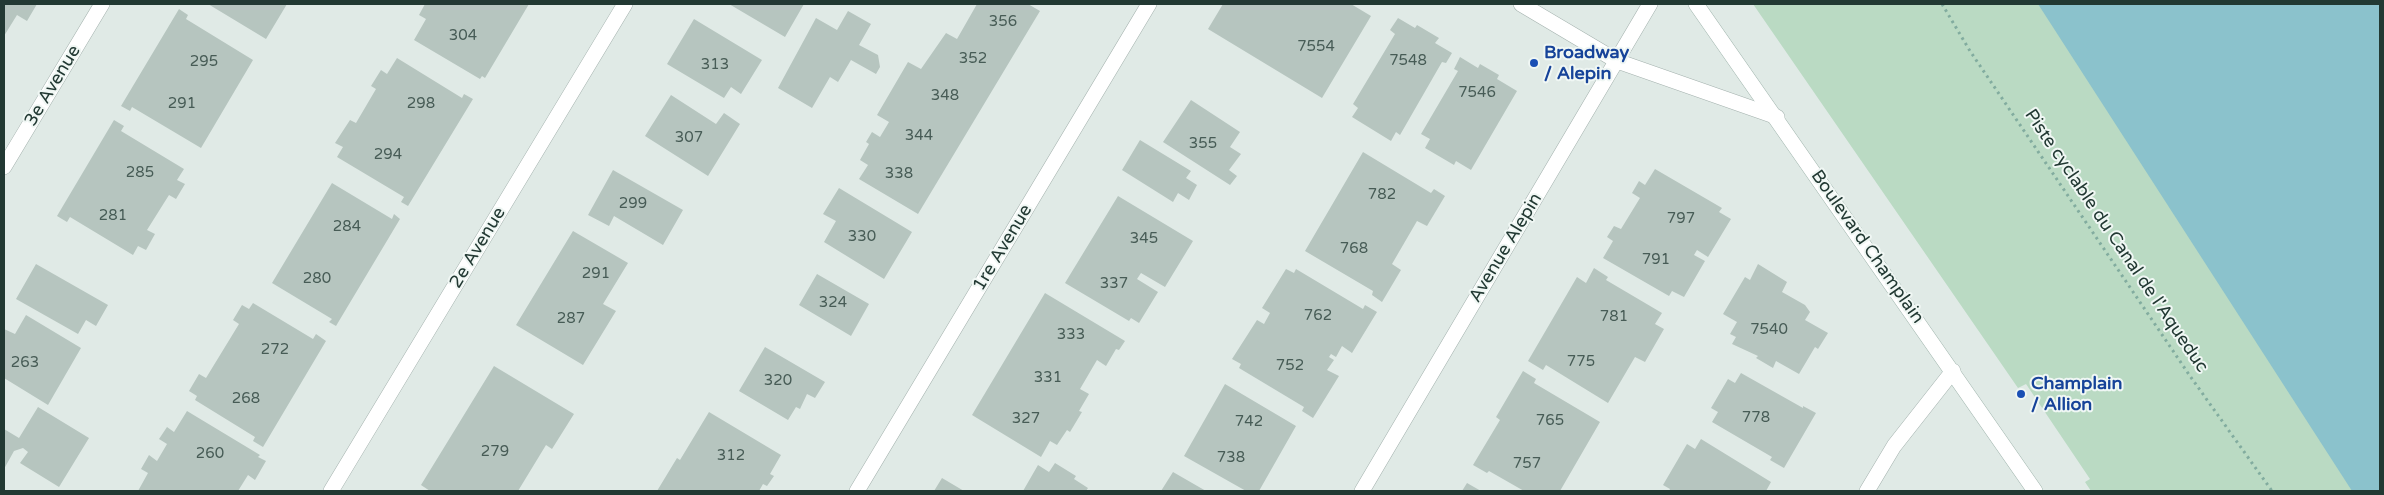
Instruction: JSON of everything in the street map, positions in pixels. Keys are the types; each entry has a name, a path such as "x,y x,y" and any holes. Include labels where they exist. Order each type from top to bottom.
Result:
{"street":[{"name":"3e Avenue","path":"4,168 102,4"},
{"name":"2e Avenue","path":"331,491 625,4"},
{"name":"1re Avenue","path":"857,491 1149,4"},
{"path":"1521,4 1617,61 1777,117"},
{"name":"Avenue Alepin","path":"1362,491 1650,4"},
{"name":"Boulevard Champlain","path":"1696,4 1777,117 2036,491"},
{"path":"1868,491 1894,446 1953,371"}],"path":[{"name":"Piste cyclable du Canal de l'Aqueduc","path":"1942,4 1976,59 2190,376 2272,491"}],"green space":[{"path":"1753,4 2048,4 2356,491 2091,491 2085,482 2090,479 2026,384 2018,388"}],"water":[{"path":"2038,4 2380,4 2380,491 2352,491"}],"building":[{"path":"4,4 37,4 27,21 17,15 4,36"},
{"path":"208,4 287,4 266,39"},
{"path":"425,4 529,4 485,78 482,76 480,79 414,40 426,19 419,15"},
{"path":"729,4 804,4 785,37"},
{"path":"977,4 1028,4 1040,11 918,214 859,179 868,165 860,160 869,144 866,142 872,132 880,137 889,122 877,115 908,62 921,69 946,33 957,39"},
{"path":"1223,4 1351,4 1371,16 1322,98 1208,29"},
{"path":"179,9 188,15 186,19 253,60 201,148 132,107 130,111 121,106"},
{"path":"848,11 871,24 859,45 878,55 880,67 876,74 851,60 838,82 830,77 812,108 778,88 816,18 837,30"},
{"path":"1398,18 1415,28 1417,25 1439,38 1435,43 1452,53 1446,63 1442,62 1400,135 1396,132 1391,141 1352,117 1358,108 1353,104 1395,34 1390,30"},
{"path":"694,19 762,60 741,94 731,87 724,98 667,64"},
{"path":"1460,57 1478,68 1480,64 1499,75 1497,79 1517,91 1471,170 1456,161 1454,165 1425,148 1430,139 1421,134 1458,71 1454,69"},
{"path":"397,58 462,98 464,94 473,99 408,206 401,202 404,197 337,157 343,147 335,143 350,120 356,123 376,89 371,86 381,70 387,74"},
{"path":"671,95 716,124 724,113 740,124 708,176 645,136"},
{"path":"1191,100 1240,132 1230,147 1241,154 1229,170 1237,176 1230,185 1163,142"},
{"path":"114,120 124,126 121,131 184,169 177,180 185,184 176,199 169,195 147,230 155,234 146,250 138,246 133,255 70,217 67,222 57,216"},
{"path":"1140,140 1191,171 1186,178 1197,185 1189,200 1178,193 1173,202 1122,170"},
{"path":"1363,152 1431,193 1434,189 1445,196 1427,226 1417,221 1392,264 1401,270 1382,302 1372,295 1373,291 1305,251"},
{"path":"1655,169 1722,208 1719,212 1731,219 1708,257 1697,250 1694,255 1705,261 1684,297 1672,291 1669,296 1603,258 1613,241 1607,237 1614,226 1621,229 1640,198 1632,193 1639,181 1645,185"},
{"path":"613,170 683,210 663,245 614,216 609,226 588,215"},
{"path":"332,183 392,219 394,214 400,219 336,326 329,322 332,319 272,283"},
{"path":"839,188 912,232 884,279 824,242 836,221 823,214"},
{"path":"1118,196 1193,241 1165,287 1141,273 1137,279 1158,292 1139,323 1131,318 1129,321 1065,283"},
{"path":"573,231 628,263 603,304 616,311 583,365 516,325"},
{"path":"36,264 108,305 96,326 86,320 78,334 16,299"},
{"path":"1758,264 1787,282 1782,292 1805,305 1810,312 1805,320 1828,333 1818,349 1815,347 1799,374 1776,361 1773,368 1756,358 1758,356 1732,344 1736,337 1730,334 1737,322 1723,314 1745,277 1750,280"},
{"path":"1594,268 1608,277 1606,280 1662,313 1655,324 1664,329 1645,362 1635,357 1608,403 1546,365 1543,370 1528,361 1577,277 1586,283"},
{"path":"1286,269 1294,273 1296,269 1363,309 1365,305 1377,312 1352,353 1342,346 1336,357 1331,354 1329,357 1334,360 1327,370 1339,376 1313,418 1302,411 1304,407 1239,368 1241,364 1232,359 1257,320 1264,324 1270,313 1262,308"},
{"path":"817,274 869,304 851,336 799,305"},
{"path":"1045,293 1125,341 1119,350 1116,349 1106,366 1097,360 1080,389 1089,394 1079,411 1082,412 1070,432 1067,430 1057,445 1050,441 1041,457 972,415"},
{"path":"253,303 313,339 316,334 326,341 263,447 253,441 255,437 195,400 197,396 189,391 199,374 206,378 239,324 233,320 242,305 249,309"},
{"path":"26,315 81,348 48,405 4,378 4,329 15,334"},
{"path":"765,347 825,382 815,398 807,394 800,409 796,407 788,420 739,391"},
{"path":"494,366 574,414 552,449 546,445 518,491 430,491 421,485"},
{"path":"1523,371 1536,379 1534,383 1600,422 1560,491 1524,491 1489,471 1487,473 1473,465 1500,420 1496,417"},
{"path":"1741,373 1803,408 1803,406 1816,413 1784,468 1770,460 1772,457 1712,422 1718,412 1711,408 1728,379 1735,383"},
{"path":"1225,384 1296,426 1259,491 1246,491 1184,456"},
{"path":"38,407 89,438 59,487 20,463 28,452 23,448 14,451 4,469 4,429 19,438"},
{"path":"187,411 260,455 258,457 266,461 255,480 248,475 238,491 138,491 148,473 141,469 149,455 157,461 167,444 159,439 167,427 174,432"},
{"path":"709,412 781,455 770,474 774,476 767,486 763,484 759,491 657,491 677,458 680,460"},
{"path":"1701,439 1771,482 1766,491 1669,491 1670,489 1663,485 1687,444 1695,449"},
{"path":"1055,463 1076,476 1074,479 1088,488 1086,491 1023,491 1038,465 1049,472"},
{"path":"1173,472 1206,491 1161,491"},
{"path":"942,478 964,491 934,491"},
{"path":"1467,483 1481,491 1462,491"}],"place":[{"name":"Broadway / Alepin","path":"1534,63"},
{"name":"Champlain / Allion","path":"2021,394"}]}
